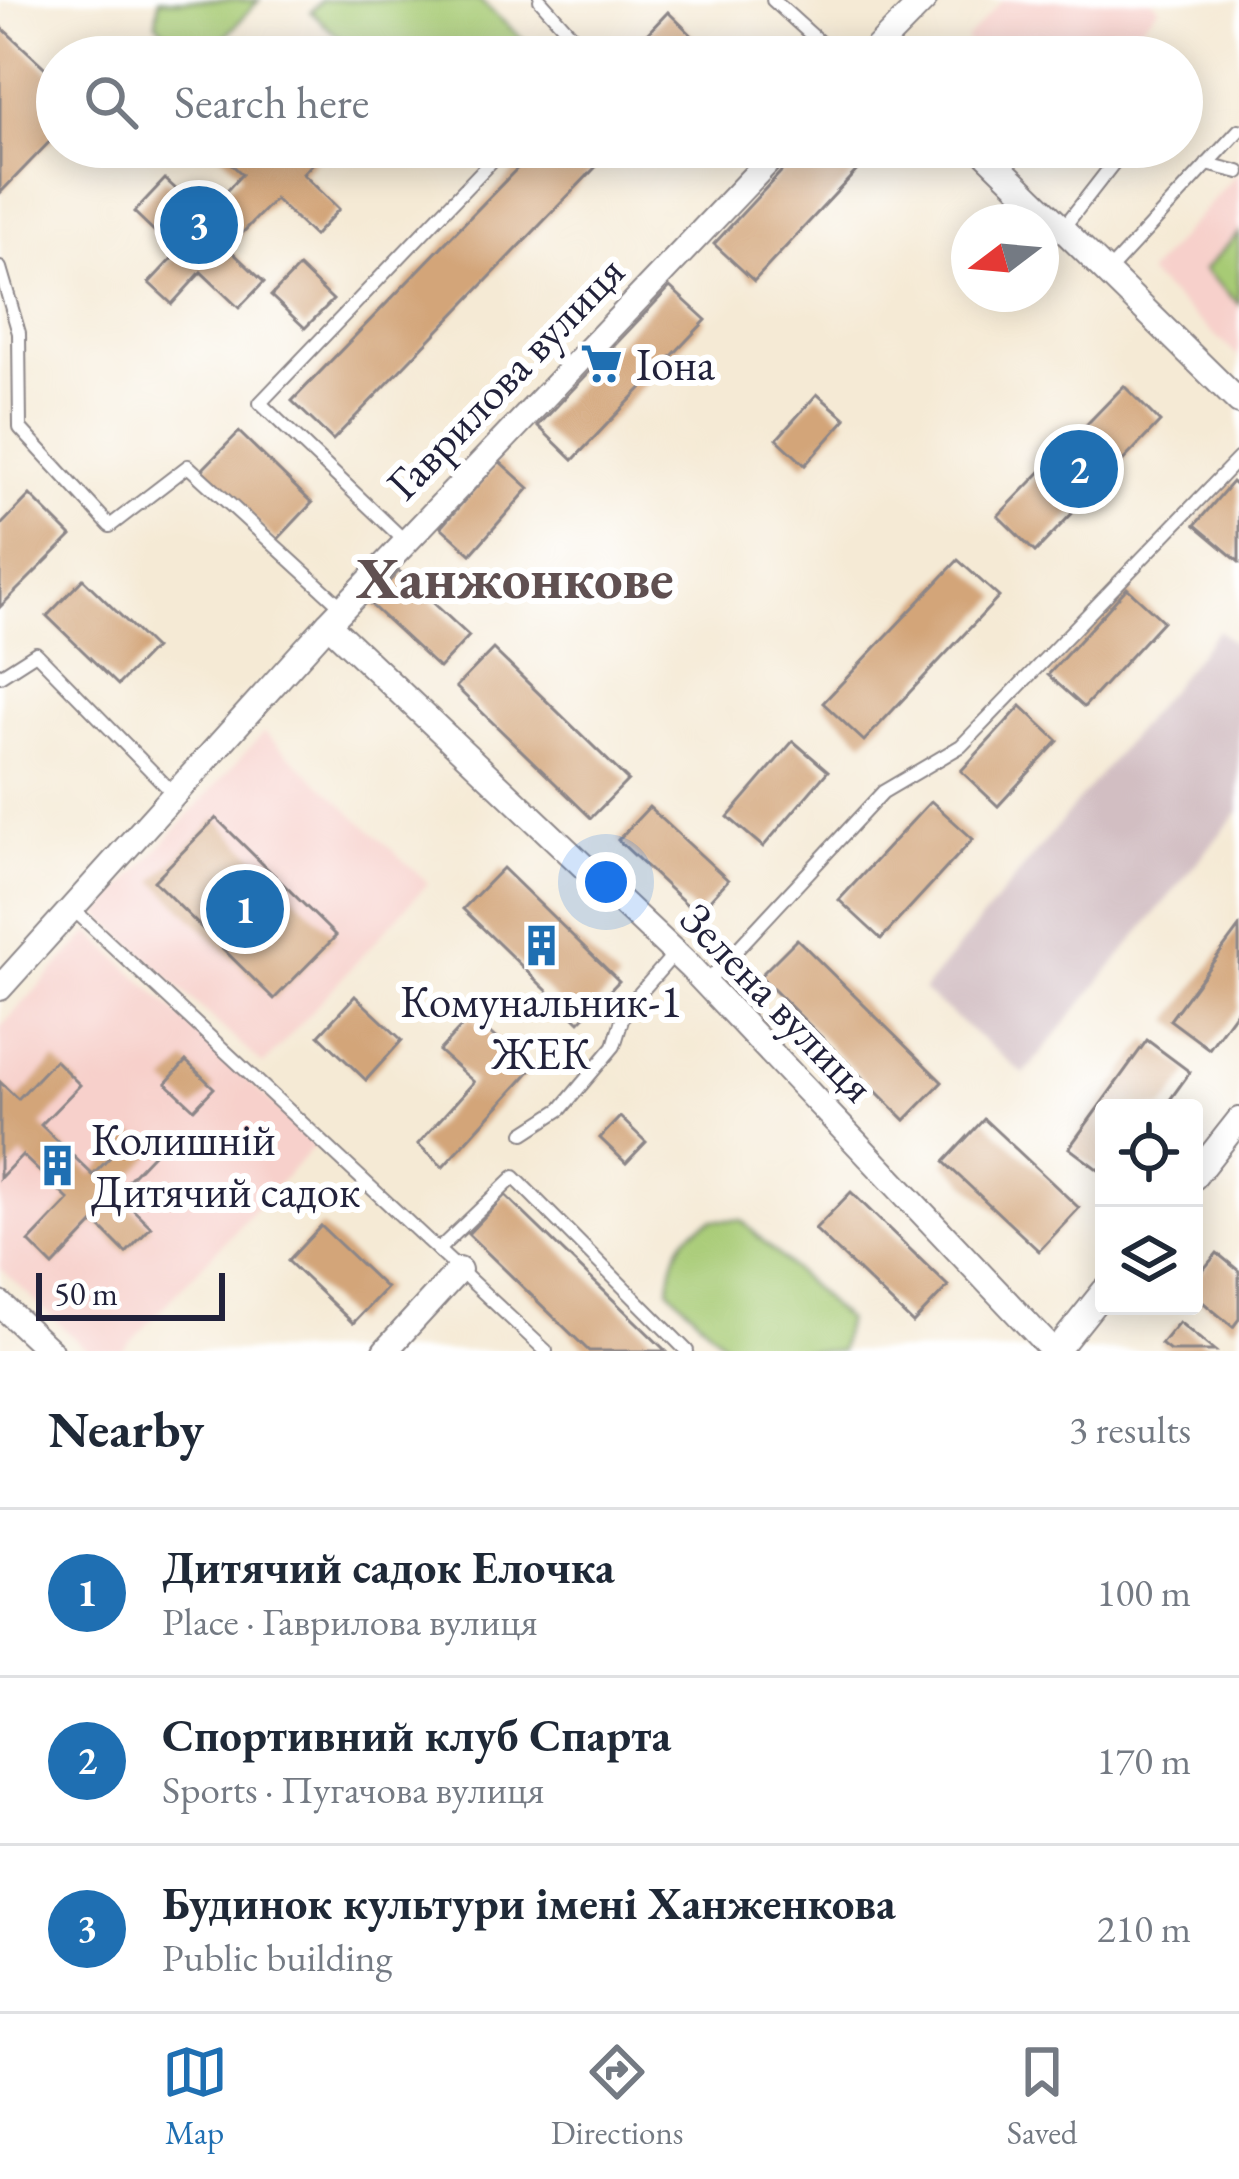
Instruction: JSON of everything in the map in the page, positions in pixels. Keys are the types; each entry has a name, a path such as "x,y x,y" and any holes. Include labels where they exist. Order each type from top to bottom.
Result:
{"street":[{"path":"893,36 924,0"},
{"name":"Гаврилова вулиця","path":"0,988 335,616 762,168"},
{"path":"1000,168 1239,402"},
{"name":"Зелена вулиця","path":"335,616 675,953 1055,1351"},
{"path":"1203,1166 1239,1120"},
{"path":"385,1351 459,1270"},
{"path":"1055,1351 1095,1302"},
{"path":"0,1304 50,1351"}],"lane":[{"path":"540,0 572,36"},
{"path":"772,0 812,36"},
{"path":"1107,273 1239,130"},
{"path":"1207,164 1239,172"},
{"path":"406,542 260,403 485,168"},
{"path":"1062,229 1110,168"},
{"path":"0,268 19,333 20,428 110,526 188,466 335,616"},
{"path":"705,984 883,792 961,746 1239,458"},
{"path":"0,676 36,653 174,794"},
{"path":"72,908 546,1351"},
{"path":"524,1133 561,1109 614,1046 625,1010 675,953"},
{"path":"438,1250 514,1177 687,1351"}],"shaded area":[{"path":"1003,0 1151,0 1159,7 1132,36 970,36"},
{"path":"1239,171 1239,357 1147,274"},
{"path":"1218,630 1239,648 1239,811 1024,1074 923,991"},
{"path":"264,732 428,883 263,1065 99,914"},
{"path":"90,932 316,1144 122,1351 88,1351 0,1268 0,1028"}],"green space":[{"path":"159,0 259,0 226,36 169,36 156,23"},
{"path":"321,0 479,0 519,36 338,36 311,12"},
{"path":"1239,233 1239,304 1204,270"},
{"path":"713,1220 741,1220 846,1320 840,1351 731,1351 669,1289 685,1238"}],"building":[{"path":"668,12 693,36 645,36"},
{"path":"0,26 36,59 36,156 0,193"},
{"path":"236,168 309,168 303,174 339,209 314,236 275,199 228,248 264,282 239,308 201,272 172,304 149,283 177,253 134,212 165,179 204,215 242,174"},
{"path":"518,168 595,168 333,440 292,401"},
{"path":"785,168 859,168 754,281 714,244"},
{"path":"299,267 333,300 305,328 271,296"},
{"path":"670,287 706,320 573,460 538,426"},
{"path":"1124,386 1160,422 1035,552 998,516"},
{"path":"817,394 846,419 805,465 777,439"},
{"path":"239,432 312,503 276,541 202,470"},
{"path":"499,461 529,488 471,554 441,527"},
{"path":"1232,482 1239,488 1239,562 1195,525"},
{"path":"30,495 71,536 0,607 0,526"},
{"path":"958,560 999,597 864,741 823,703"},
{"path":"399,571 469,636 439,668 369,603"},
{"path":"83,579 154,648 118,685 47,616"},
{"path":"1127,588 1163,621 1084,707 1048,675"},
{"path":"493,649 628,780 591,818 456,687"},
{"path":"1021,706 1058,741 998,806 961,771"},
{"path":"793,741 828,771 763,847 728,817"},
{"path":"931,801 973,839 881,939 839,900"},
{"path":"649,807 728,880 697,914 618,840"},
{"path":"216,818 336,936 274,999 154,881"},
{"name":"Комунальник-1 ЖЕК","path":"503,868 619,981 579,1022 463,909"},
{"path":"1239,927 1239,1008 1209,1049 1170,1020"},
{"path":"797,939 942,1082 905,1120 760,976"},
{"path":"355,996 402,1040 366,1080 319,1035"},
{"path":"471,1016 531,1070 443,1167 418,1144 474,1082 439,1051"},
{"path":"1147,1040 1190,1072 1170,1099 1104,1099"},
{"name":"Колишній Дитячий садок","path":"55,1060 80,1085 41,1125 93,1175 133,1133 154,1153 116,1193 151,1227 126,1253 95,1222 53,1266 29,1242 69,1200 22,1155 0,1178 0,1082 18,1099"},
{"path":"186,1061 214,1088 194,1109 166,1083"},
{"path":"1095,1112 1095,1167 1069,1148"},
{"path":"620,1117 646,1142 626,1163 600,1138"},
{"path":"984,1119 1079,1208 1039,1251 944,1162"},
{"path":"851,1192 948,1286 913,1323 815,1229"},
{"path":"505,1195 666,1351 589,1351 468,1234"},
{"path":"321,1226 386,1288 353,1323 288,1261"},
{"path":"1217,1253 1239,1271 1239,1319 1233,1327 1203,1302 1203,1270"},
{"path":"1179,1322 1215,1351 1170,1351 1161,1344"}],"place":[{"name":"Будинок культури імені Ханженкова","path":"199,225"},
{"name":"Іона","path":"602,364"},
{"name":"Спортивний клуб Спарта","path":"1079,469"},
{"name":"Дитячий садок Елочка","path":"245,909"},
{"name":"Комунальник-1 ЖЕК","path":"541,945"},
{"name":"Колишній Дитячий садок","path":"57,1165"}],"district":[{"name":"Ханжонкове","path":"515,578"}]}
